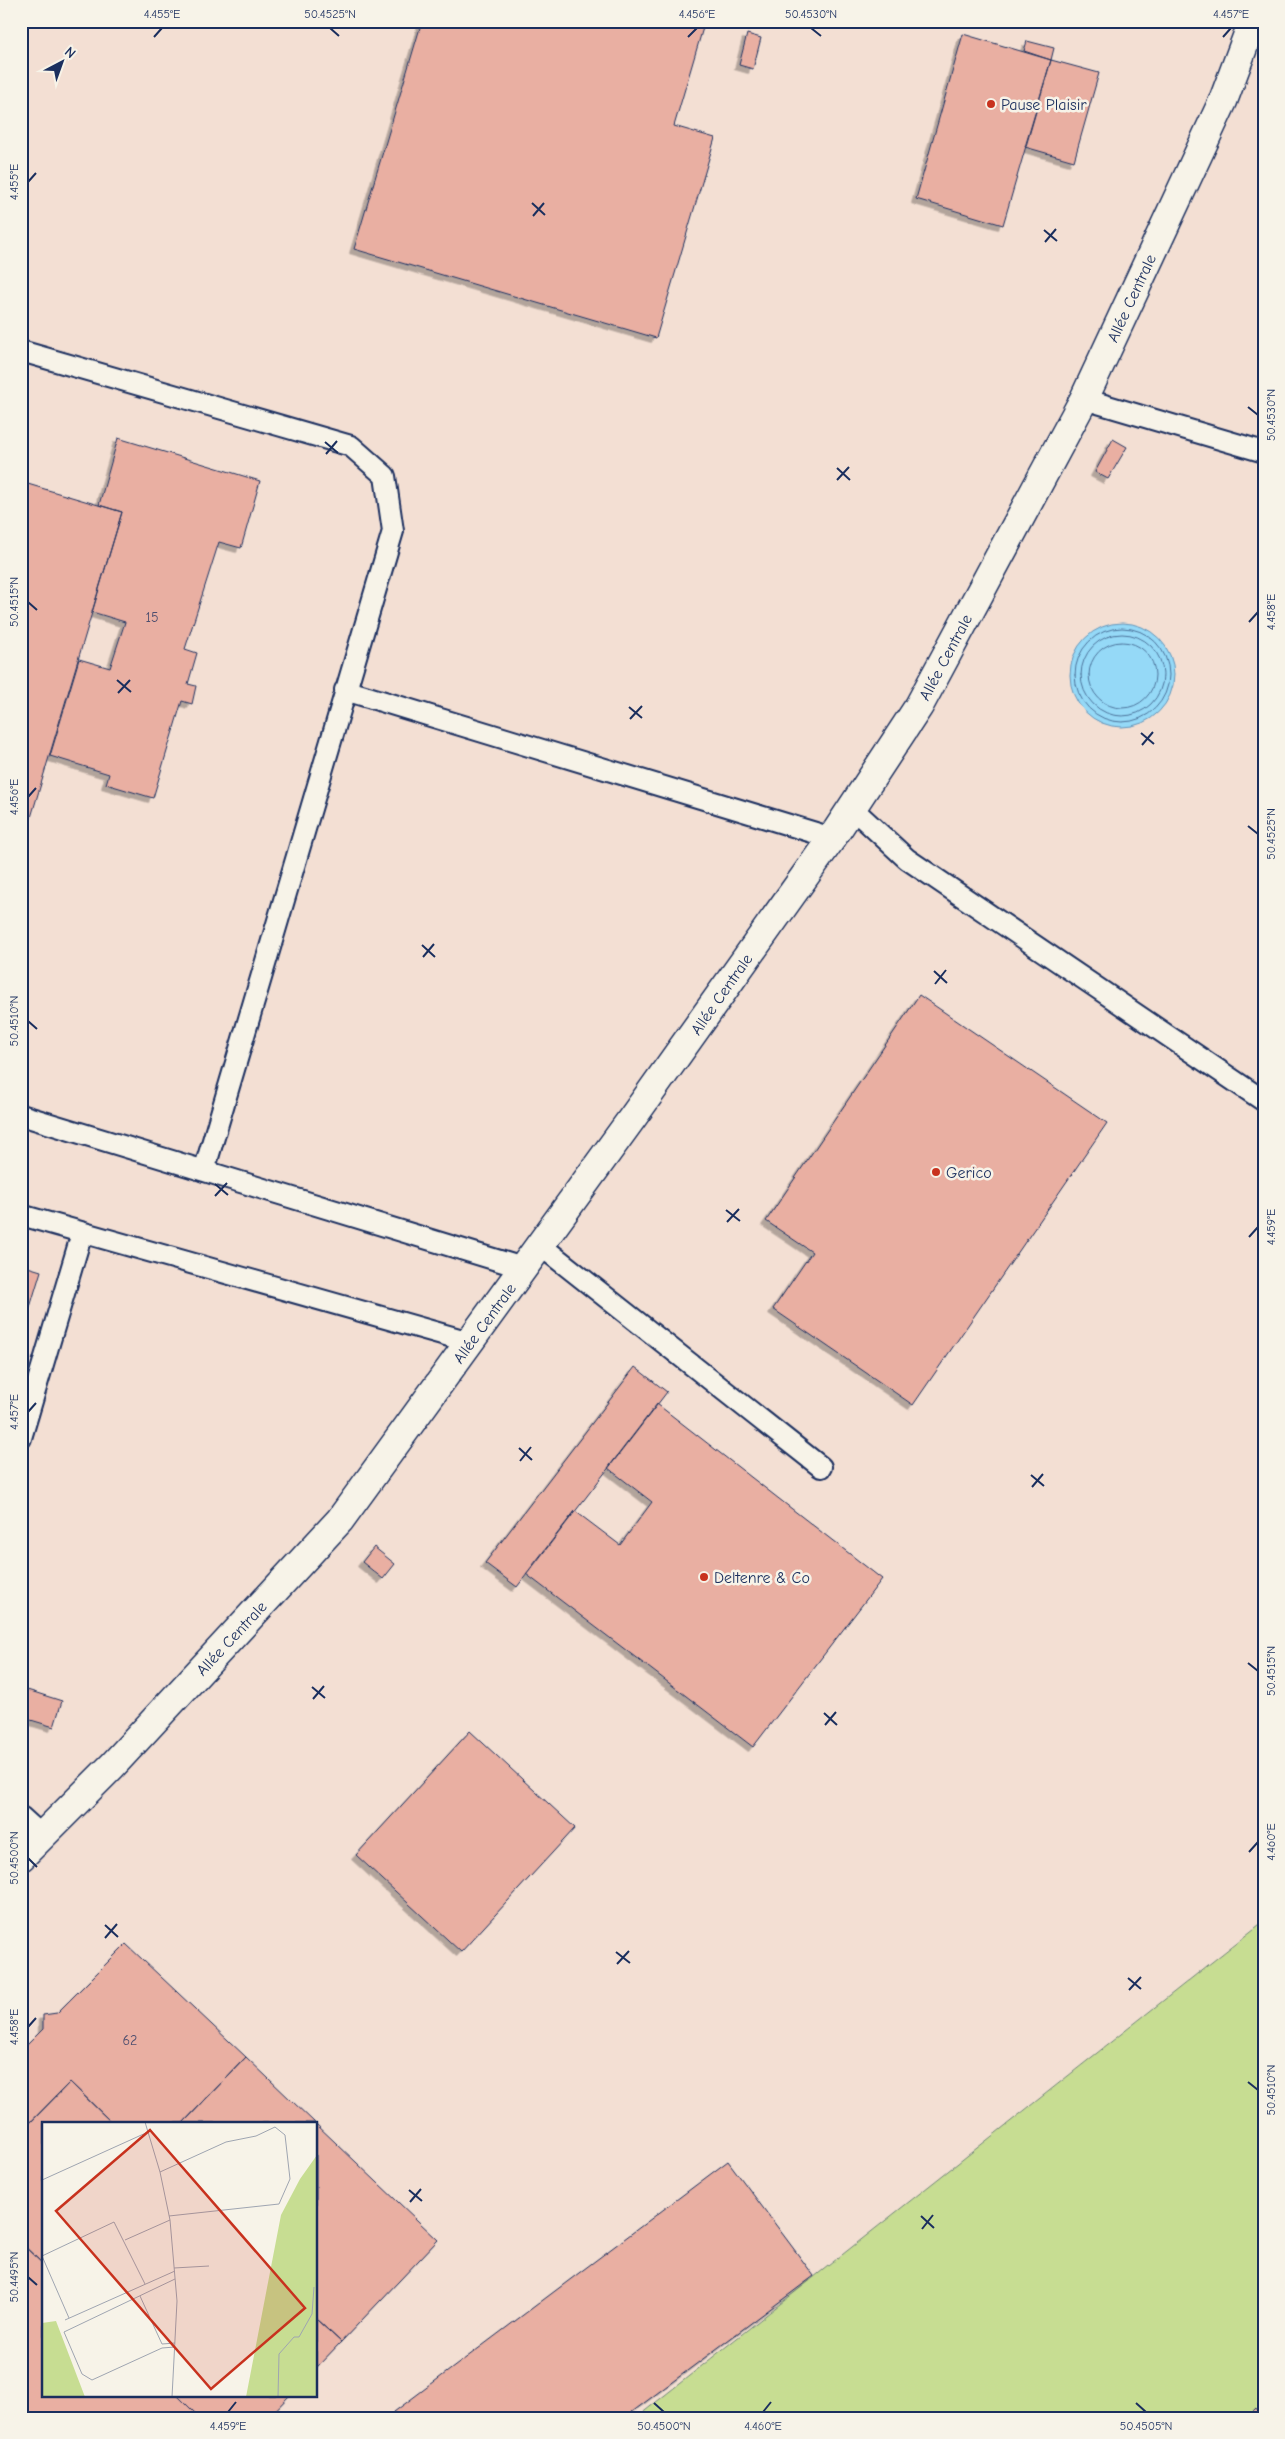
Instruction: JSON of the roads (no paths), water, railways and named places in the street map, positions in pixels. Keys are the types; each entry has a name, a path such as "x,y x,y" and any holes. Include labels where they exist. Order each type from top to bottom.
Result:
{"street":[{"name":"Allée Centrale","path":"21,1857 112,1766 340,1520 524,1268 832,838 919,706 1084,399 1223,102 1253,21"}],"lane":[{"path":"21,351 351,446 385,476 392,531 204,1171"},
{"path":"1084,399 1264,452"},
{"path":"346,690 832,838"},
{"path":"852,808 907,859 1264,1101"},
{"path":"21,1116 524,1268"},
{"path":"21,1215 470,1342"},
{"path":"21,1438 82,1233"},
{"path":"540,1245 821,1467"},
{"path":"21,1817 42,1836"}],"water":[{"path":"1122,623 1142,627 1159,638 1170,655 1174,675 1170,695 1159,712 1142,723 1122,727 1102,723 1085,712 1074,695 1070,675 1074,655 1085,638 1102,627"}],"place":[{"name":"Pause Plaisir","path":"991,104"},
{"name":"Gerico","path":"936,1172"},
{"name":"Deltenre & Co","path":"704,1577"}]}
